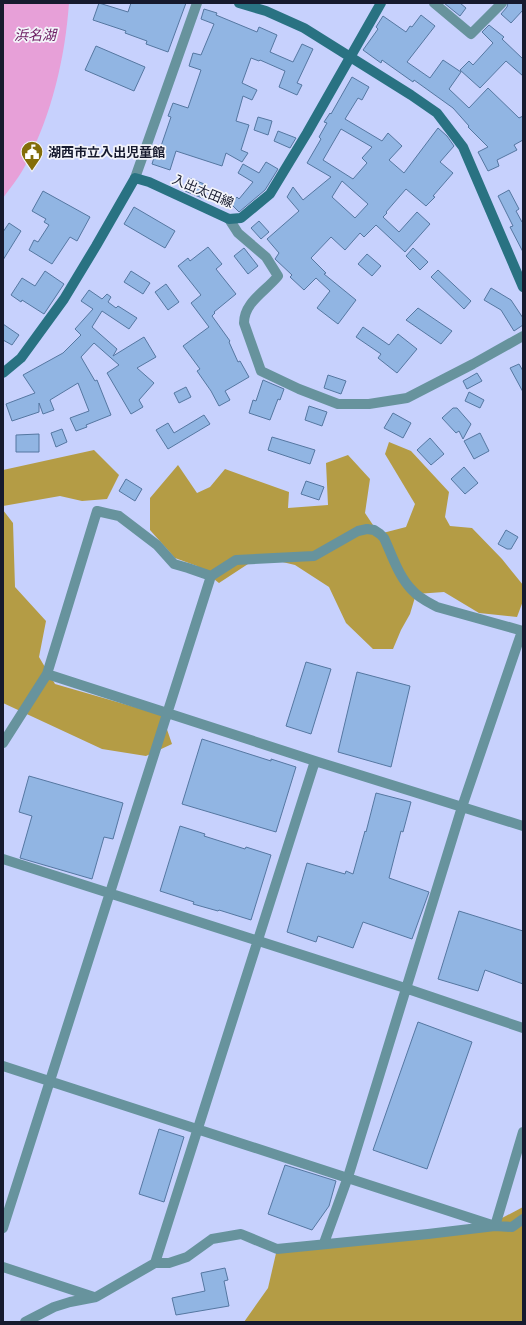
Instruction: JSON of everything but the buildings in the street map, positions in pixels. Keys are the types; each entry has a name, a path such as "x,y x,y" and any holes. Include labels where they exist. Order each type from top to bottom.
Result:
{"main road":[{"path":"239,3 266,11 304,28 350,58 412,95 437,113 463,147 523,287"},
{"name":"入出太田線","path":"134,178 149,182 229,219 241,218 270,194 307,133 381,3"},
{"path":"3,373 20,358 64,299 134,178"}],"street":[{"path":"134,178 197,3"},
{"path":"434,3 471,34 502,3"},
{"path":"229,219 238,233 266,257 278,276 272,284 246,309 244,316 244,323 261,371 312,394 338,404 369,404 407,398 467,368 523,336"},
{"path":"3,743 47,674 97,511 119,516 157,545 174,564 211,576"},
{"path":"3,1228 211,576 236,560 314,556 358,531 374,530 384,538 404,580 416,594 437,607 522,631 462,807 348,1177 324,1243"},
{"path":"47,674 315,761 523,826"},
{"path":"155,1263 315,761"},
{"path":"3,859 110,892 523,1028"},
{"path":"3,1066 495,1226"},
{"path":"495,1226 523,1132"},
{"path":"25,1322 54,1307 96,1297 155,1263 169,1263 187,1257 212,1239 241,1234 277,1248 428,1234 495,1226 512,1227 523,1219"},
{"path":"3,1267 96,1297"}],"shaded area":[{"path":"389,442 411,451 449,492 445,517 450,526 472,528 502,559 523,585 523,601 517,617 479,613 444,592 416,594 410,614 393,649 373,649 346,623 329,587 295,565 266,558 248,564 219,583 197,566 175,558 150,530 150,498 178,465 197,493 210,487 225,469 289,492 288,508 328,505 326,463 348,455 370,479 365,513 379,534 406,527 415,504 385,454"},
{"path":"94,450 119,475 107,499 82,501 60,496 3,506 3,470"},
{"path":"3,510 13,523 15,587 46,621 39,657 55,684 162,715 172,744 146,756 102,749 3,703"},
{"path":"523,1207 523,1322 244,1322 268,1288 277,1249 487,1226"}],"water":[{"name":"浜名湖","path":"3,3 69,3 61,65 44,124 25,167 3,198"}],"place":[{"name":"湖西市立入出児童館","path":"32,172"}]}
